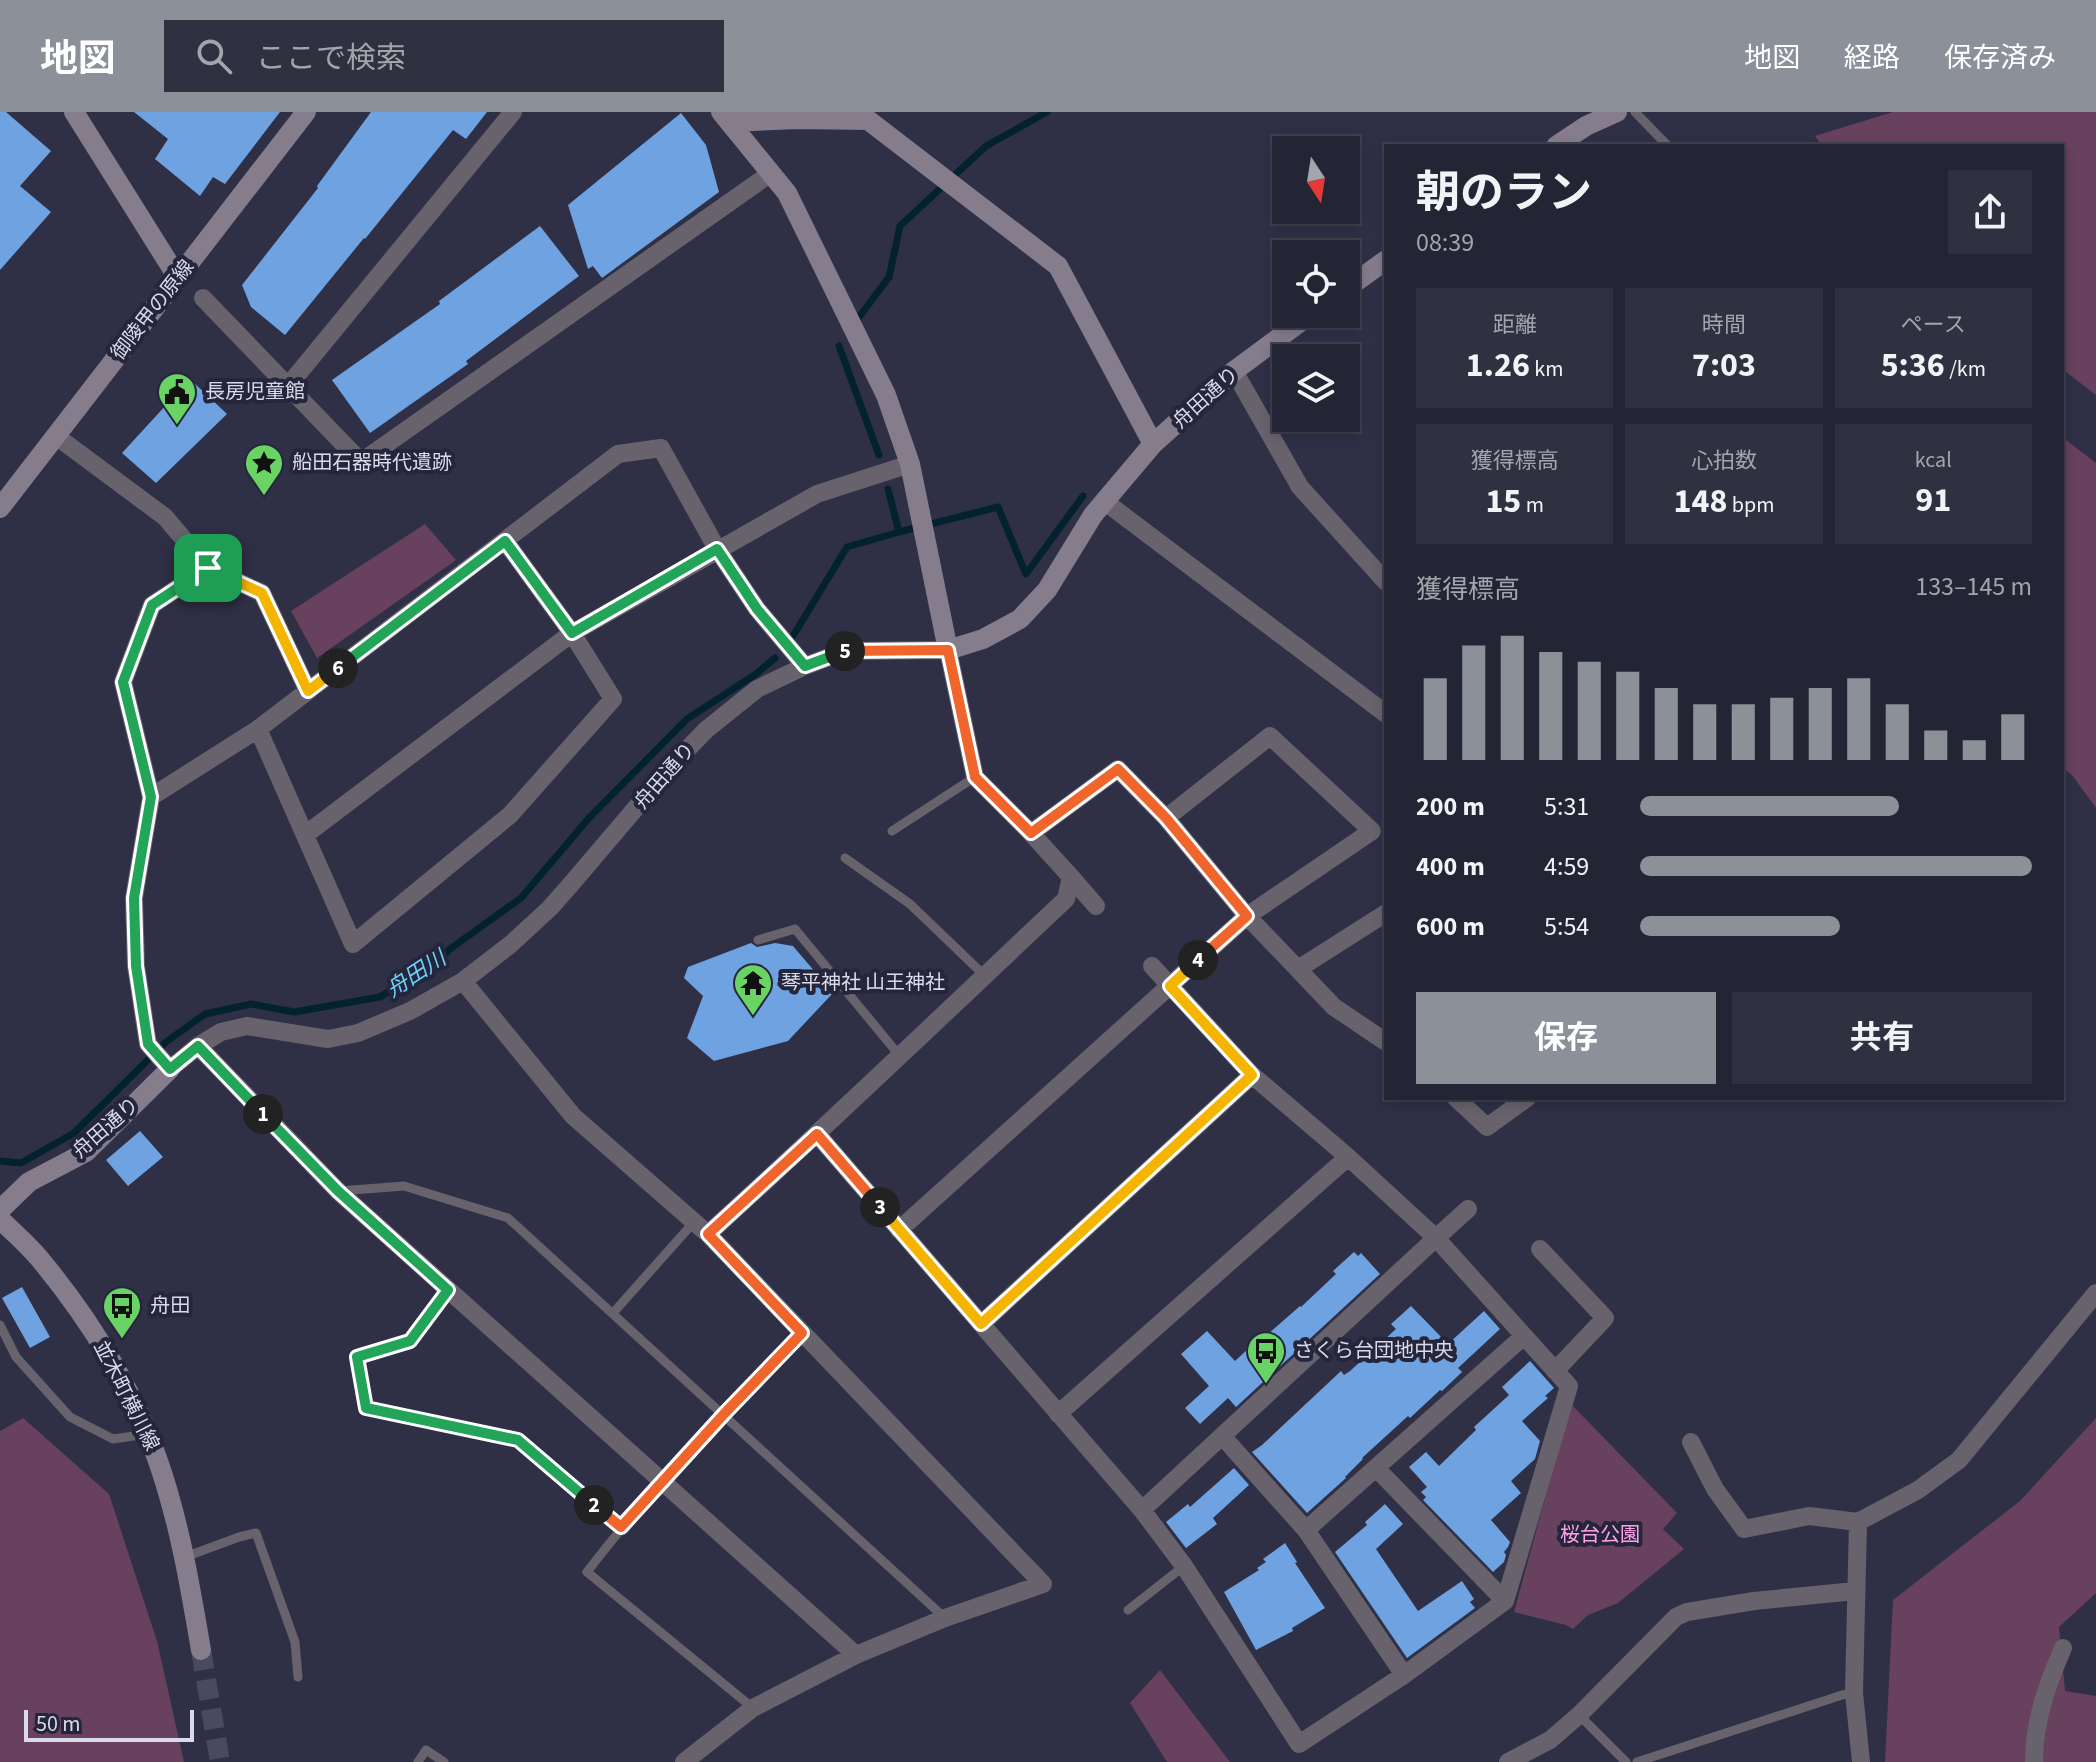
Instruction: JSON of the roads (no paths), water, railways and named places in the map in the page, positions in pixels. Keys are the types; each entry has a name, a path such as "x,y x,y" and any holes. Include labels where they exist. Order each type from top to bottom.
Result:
{"street":[{"path":"74,112 178,278"},
{"name":"御陵甲の原線","path":"0,508 306,112"},
{"path":"288,386 513,112"},
{"path":"1559,144 1586,126 1617,112"},
{"path":"725,117 868,120 961,191 1058,266 1153,444"},
{"path":"725,117 787,193 886,395 910,464 975,777 1031,833 1096,906"},
{"path":"203,298 361,462 771,173"},
{"path":"1360,279 1384,261"},
{"name":"舟田通り","path":"0,1210 29,1182 86,1152 168,1066 221,1032 247,1026 328,1039 358,1033 410,1011 463,981 511,944 550,908 675,762 706,730 757,689 845,651 948,650 983,639 1020,619 1047,590 1093,515 1153,444 1234,371 1292,328"},
{"path":"1234,371 1300,487 1384,580"},
{"path":"56,436 165,517 208,568 262,593 308,691"},
{"path":"151,797 258,729 618,454 661,448 717,549 757,609 805,666"},
{"path":"305,835 572,633 817,494 910,464"},
{"path":"1104,501 1384,712"},
{"path":"258,729 353,944 510,815 613,699 572,633 505,541"},
{"path":"168,1066 148,1044 136,966 134,898 151,797 123,682 152,605 208,568"},
{"path":"899,1230 1247,916 1372,831 1270,736 1166,818"},
{"path":"1031,833 1118,769 1166,818 1247,916 1334,1007 1384,1041"},
{"path":"701,1228 817,1134 985,976 1066,899 1071,877"},
{"path":"1298,969 1384,914"},
{"path":"817,1134 1142,1510 1184,1566 1299,1744 1404,1675 1505,1601 1569,1386 1436,1238 1252,1075 1152,966"},
{"path":"463,981 573,1116 701,1228 1043,1584 945,1618 856,1655 753,1708 684,1762"},
{"path":"198,1046 338,1191 856,1655"},
{"path":"981,1324 1252,1075"},
{"path":"1458,1100 1487,1127 1524,1100"},
{"path":"1058,1414 1348,1157"},
{"path":"1142,1510 1468,1209"},
{"name":"並木町横川線","path":"0,1219 37,1256 92,1329 139,1415 158,1460 185,1557 201,1650"},
{"path":"1540,1249 1605,1318 1555,1371"},
{"path":"1691,1442 1715,1489 1744,1529 1809,1516 1858,1522 1918,1490 1959,1460 2096,1293"},
{"path":"1306,1530 1524,1336"},
{"path":"1223,1437 1306,1530 1404,1675"},
{"path":"1376,1468 1505,1601"},
{"path":"1858,1522 1854,1693 1861,1762"},
{"path":"1508,1762 1550,1740 1579,1715 1676,1617 1687,1612 1754,1601 1855,1591"},
{"path":"2034,1762 2034,1739 2046,1687 2063,1648"}],"lane":[{"path":"1635,112 1666,144"},
{"path":"892,831 975,777"},
{"path":"845,858 910,904 985,976"},
{"path":"758,940 795,929 899,1055"},
{"path":"338,1191 404,1186 508,1218 945,1618"},
{"path":"613,1313 701,1228"},
{"path":"448,1290 410,1341 357,1357 366,1408 518,1440 621,1527"},
{"path":"0,1325 16,1357 70,1417 113,1439 147,1434"},
{"path":"753,1708 587,1572 662,1481 802,1333"},
{"path":"185,1557 256,1533 295,1642 298,1677"},
{"path":"1128,1610 1184,1566"},
{"path":"1637,1762 1854,1693"},
{"path":"1579,1715 1626,1762"},
{"path":"418,1762 426,1750 444,1762"}],"waterway":[{"path":"860,316 889,277 900,226 986,146 1047,112"},
{"path":"839,346 879,455"},
{"path":"793,636 847,547 899,532 888,489"},
{"path":"899,532 998,507 1026,574 1083,496"},
{"name":"舟田川","path":"0,1161 21,1163 74,1133 166,1042 205,1014 251,1004 294,1012 380,997 434,964 521,898 589,818 687,719 775,658"}],"tunnel":[{"path":"201,1650 220,1762"}],"place":[{"name":"長房児童館","path":"177,426"},
{"name":"船田石器時代遺跡","path":"264,497"},
{"name":"琴平神社 山王神社","path":"753,1017"},
{"name":"舟田","path":"122,1340"},
{"name":"さくら台団地中央","path":"1266,1385"}],"park label":[{"name":"桜台公園","path":"1600,1535"}]}
